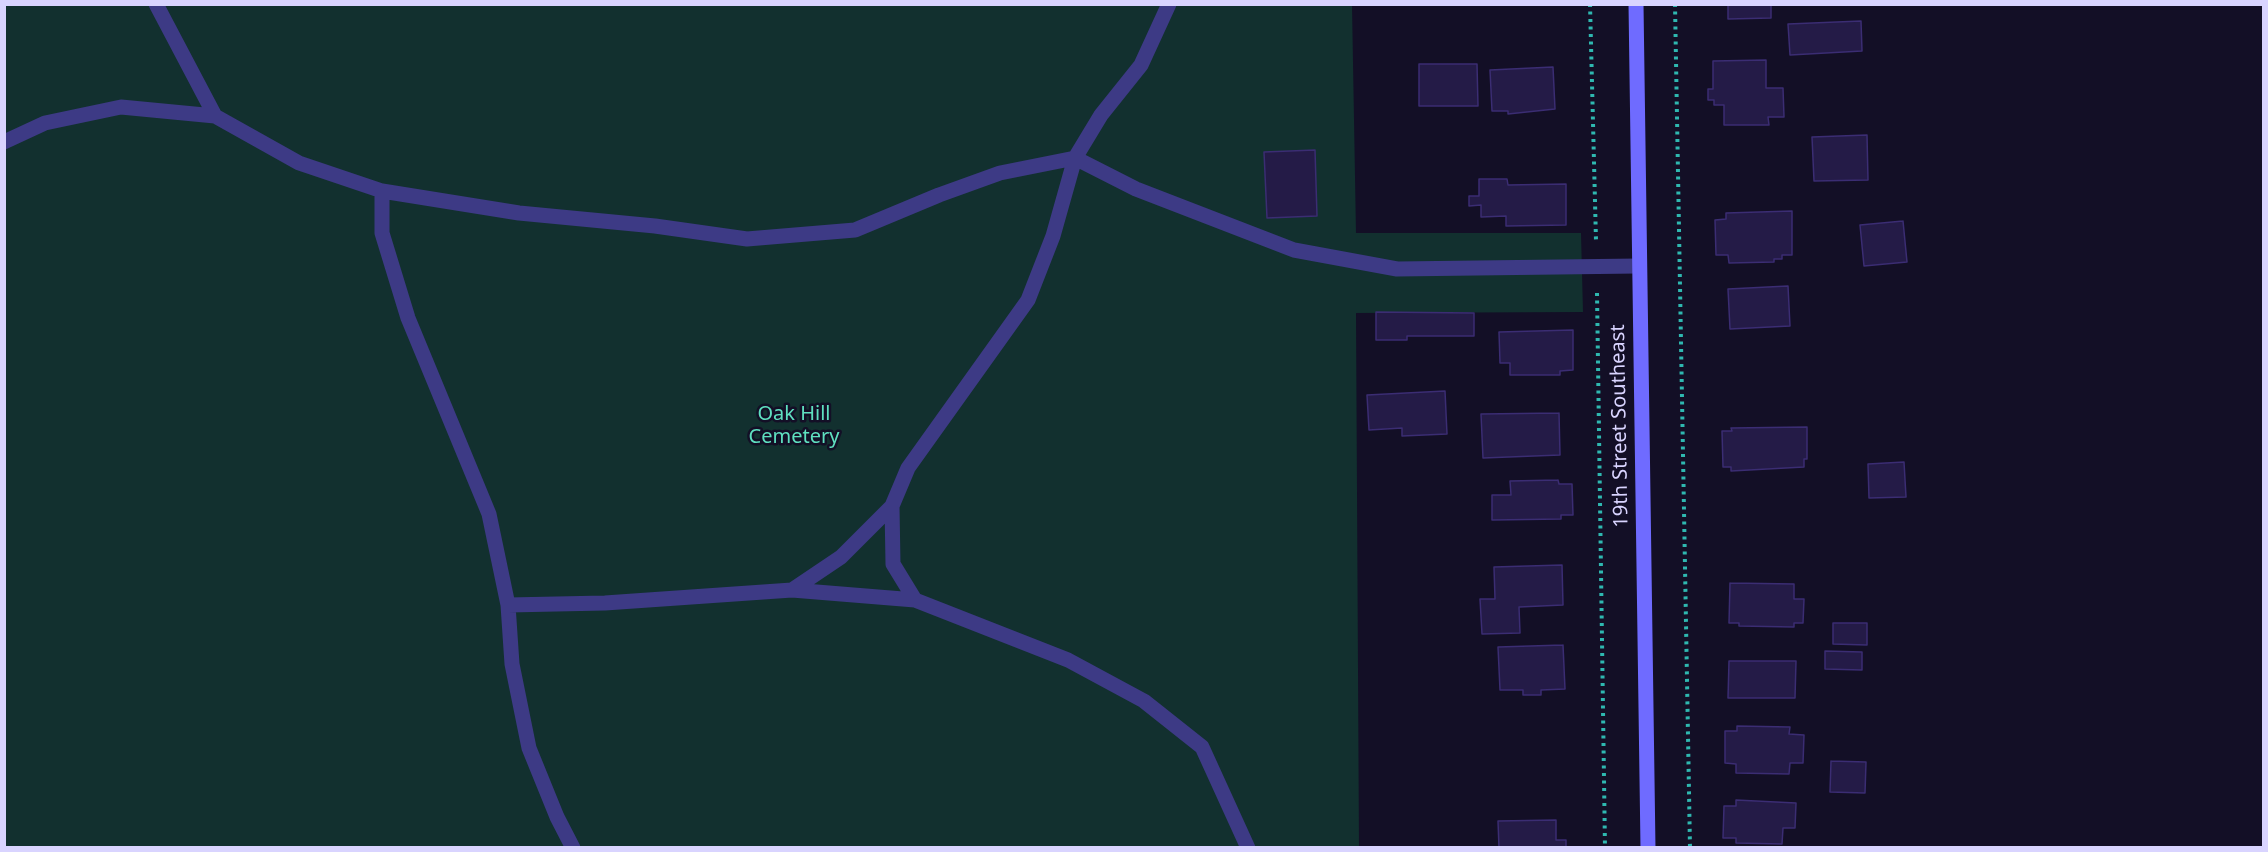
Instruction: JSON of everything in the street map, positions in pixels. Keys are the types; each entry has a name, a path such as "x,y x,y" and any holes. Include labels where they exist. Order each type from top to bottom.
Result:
{"main road":[{"name":"19th Street Southeast","path":"1636,4 1648,848"}],"lane":[{"path":"156,4 215,116"},
{"path":"792,590 841,557 892,506 908,468 1028,300 1053,236 1075,158 1101,115 1141,65 1169,4"},
{"path":"4,142 45,123 121,107 215,116 299,163 382,191 519,213 655,226 747,239 855,230 939,195 1000,173 1075,158 1136,189 1294,250 1397,269 1638,266"},
{"path":"382,191 382,233 408,318 489,514 508,605 512,664 529,748 557,817 573,848"},
{"path":"892,506 893,564 915,600"},
{"path":"508,605 605,603 792,590 915,600 1068,660 1144,701 1202,747 1248,848"}],"path":[{"path":"1590,4 1605,848"},
{"path":"1675,4 1689,848"}],"green space":[{"name":"Oak Hill Cemetery","path":"5,5 1352,5 1356,233 1581,233 1583,312 1356,313 1359,847 5,848"}],"building":[{"path":"1728,4 1771,4 1771,18 1728,19"},
{"path":"1861,21 1862,51 1790,55 1788,24"},
{"path":"1766,60 1766,88 1783,88 1784,117 1768,117 1769,125 1724,125 1724,105 1714,105 1714,100 1708,100 1708,89 1713,89 1713,61"},
{"path":"1419,64 1477,64 1478,106 1419,106"},
{"path":"1553,67 1555,109 1508,114 1508,111 1492,111 1490,70"},
{"path":"1867,135 1868,180 1814,181 1812,137"},
{"path":"1315,150 1317,216 1267,218 1264,152"},
{"path":"1479,179 1507,179 1508,185 1566,184 1566,225 1506,226 1506,216 1481,217 1481,205 1469,206 1469,196 1479,196"},
{"path":"1792,211 1792,255 1782,255 1782,259 1774,259 1774,262 1729,263 1728,255 1716,255 1715,220 1726,219 1726,213"},
{"path":"1903,221 1907,262 1864,266 1860,225"},
{"path":"1788,286 1790,326 1730,329 1728,289"},
{"path":"1376,312 1474,313 1474,336 1407,336 1407,340 1376,340"},
{"path":"1573,330 1573,370 1560,371 1560,375 1510,375 1510,363 1500,363 1499,332"},
{"path":"1445,391 1447,434 1402,436 1402,428 1369,430 1367,395"},
{"path":"1559,413 1560,455 1483,458 1481,414"},
{"path":"1807,427 1807,459 1804,459 1804,467 1731,471 1731,467 1723,467 1722,431 1732,431 1731,428"},
{"path":"1904,462 1906,497 1869,498 1868,464"},
{"path":"1558,480 1559,484 1572,484 1573,515 1561,515 1561,519 1492,520 1492,495 1511,495 1510,481"},
{"path":"1562,565 1563,605 1519,607 1520,633 1482,634 1480,599 1495,599 1494,567"},
{"path":"1730,583 1794,584 1794,599 1804,599 1803,623 1794,623 1794,627 1739,626 1739,623 1729,623"},
{"path":"1833,623 1867,623 1867,645 1833,644"},
{"path":"1563,645 1565,689 1541,690 1541,695 1523,695 1523,690 1500,690 1498,647"},
{"path":"1825,651 1862,652 1862,670 1825,669"},
{"path":"1729,661 1796,661 1795,698 1728,698"},
{"path":"1737,726 1790,727 1789,734 1804,735 1803,763 1790,763 1789,774 1736,773 1736,764 1725,763 1725,731 1737,731"},
{"path":"1831,761 1866,762 1865,793 1830,792"},
{"path":"1736,800 1796,803 1795,828 1783,828 1782,844 1736,843 1736,838 1723,838 1724,806 1736,806"},
{"path":"1556,820 1556,840 1566,840 1566,848 1499,848 1498,821"}]}
